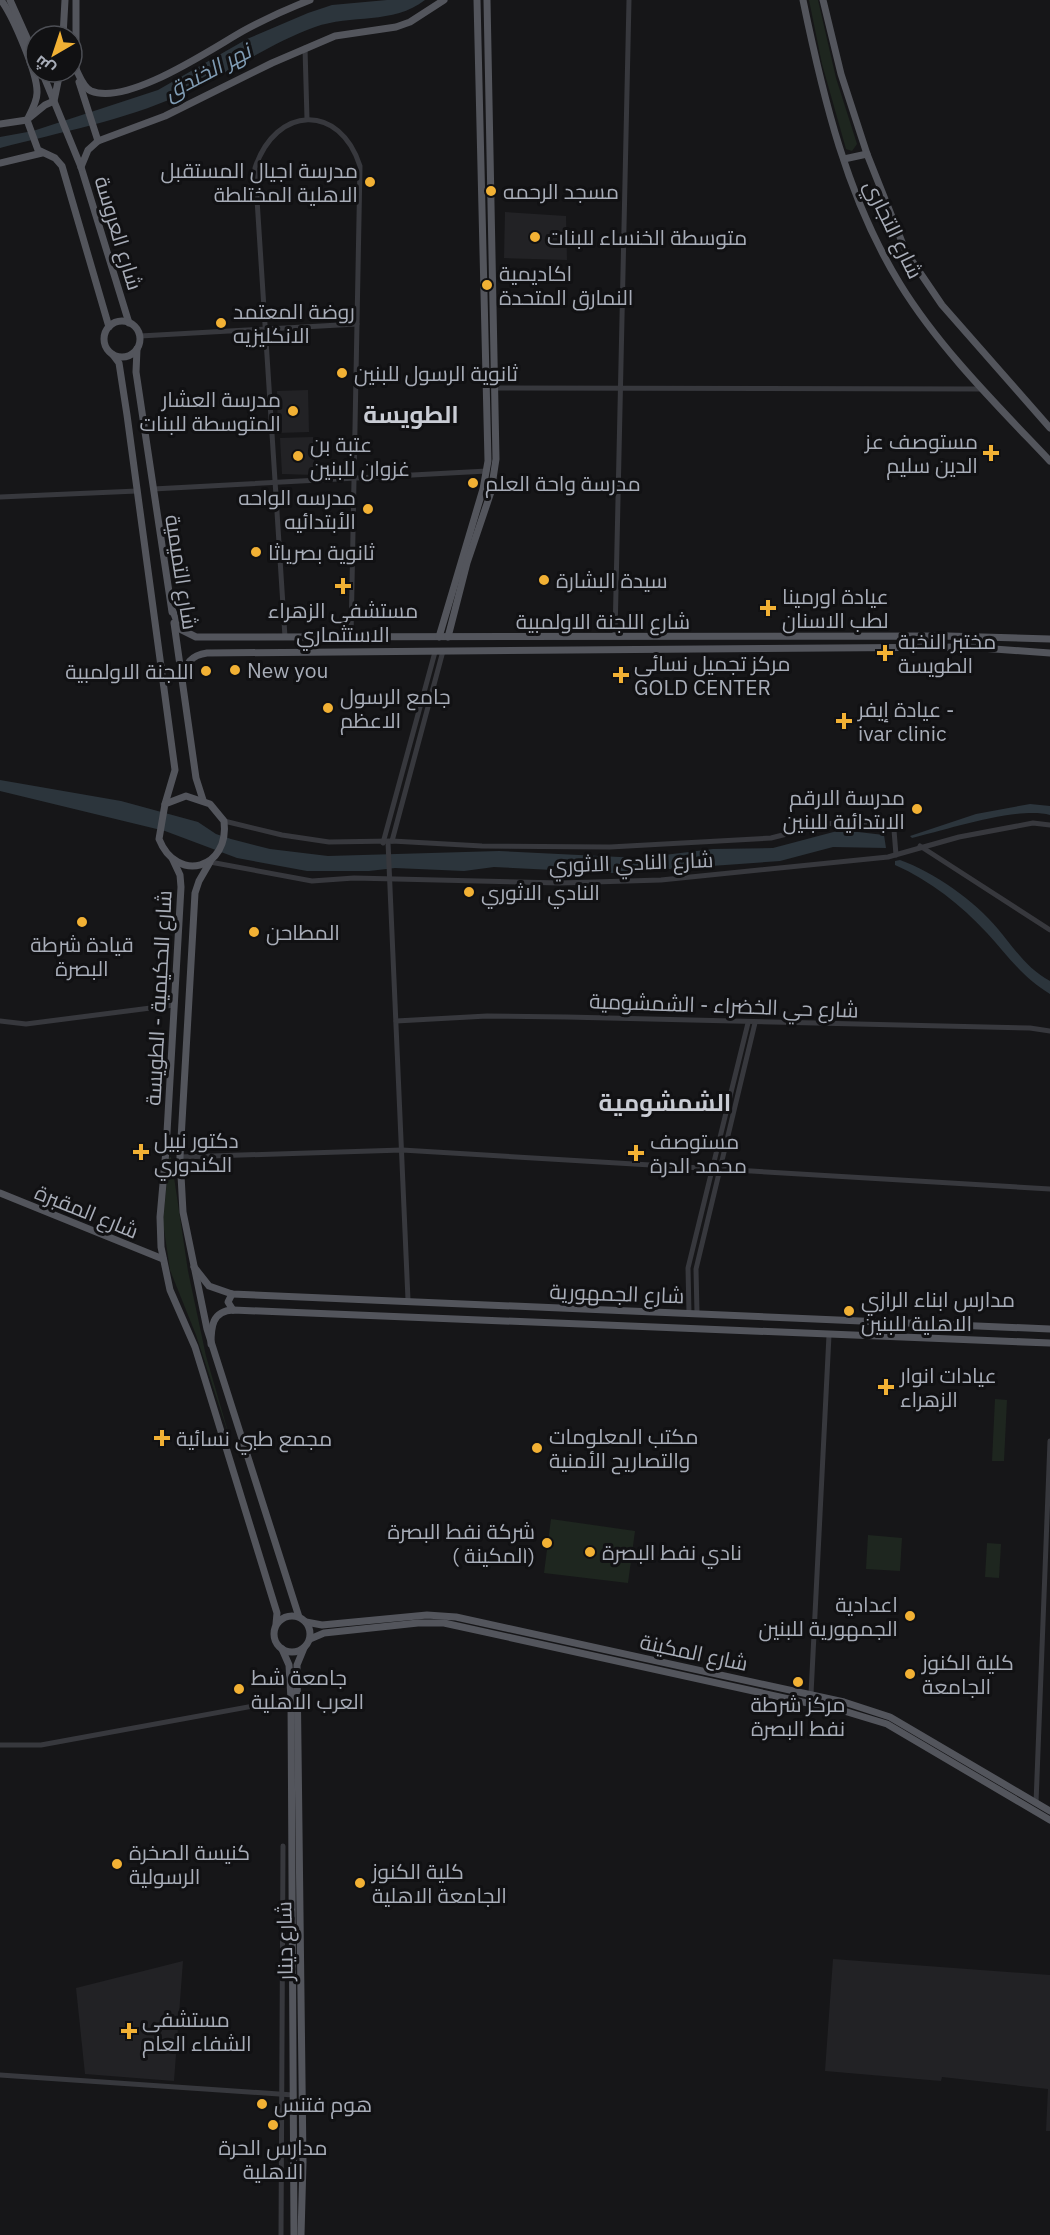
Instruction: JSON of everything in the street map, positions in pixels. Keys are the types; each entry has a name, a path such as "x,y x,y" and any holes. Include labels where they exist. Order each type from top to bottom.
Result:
{"main road":[{"path":"1,0 20,37 36,85 36,97 27,120 35,147 42,153"},
{"path":"10,0 24,31"},
{"path":"64,24 65,0"},
{"path":"76,0 76,24"},
{"path":"83,84 93,92 106,93 129,88 169,74 268,18 310,0"},
{"path":"81,167 88,150 98,141 186,107 305,48 335,36 396,27 418,18 444,0"},
{"path":"439,637 487,490 486,350 477,0"},
{"path":"448,637 496,459 487,0"},
{"name":"شارع التجاري","path":"803,0 820,81 844,159 886,260 901,285 983,389 1050,461"},
{"name":"شارع التجاري","path":"823,0 841,74 867,154 906,252 925,283 1050,428"},
{"name":"شارع العروسة","path":"47,84 81,167 129,323"},
{"path":"0,124 27,120 45,105 54,101 58,84"},
{"path":"80,84 98,141"},
{"path":"0,163 42,153"},
{"name":"شارع العروسة","path":"42,153 55,158 62,166 109,327"},
{"path":"844,159 867,154"},
{"path":"118,322 129,323 140,336 137,349 128,356 113,355 105,341 109,327 118,322"},
{"name":"شارع التميمية","path":"137,349 135,360 183,679 195,778 203,800"},
{"path":"486,350 495,350"},
{"name":"شارع التميمية","path":"113,355 118,363 175,770 164,808"},
{"name":"شارع اللجنة الاولمبية","path":"172,609 177,624 183,632 191,636 206,637 615,636 1050,639"},
{"path":"183,679 184,670 193,658 207,653 206,637"},
{"path":"569,637 569,651"},
{"path":"586,637 586,650"},
{"name":"شارع اللجنة الاولمبية","path":"207,653 967,647 1050,653"},
{"path":"186,796 203,800 214,808 224,821 225,830 217,855 210,862 190,866 173,860 163,848 159,832 164,808 186,796"},
{"name":"شارع الحكيمية - الطويسة","path":"173,860 180,875 160,1217 163,1259 170,1290 195,1347 238,1482 277,1612 276,1624"},
{"name":"شارع الحكيمية - الطويسة","path":"210,862 195,893 180,1157 183,1212 211,1344 299,1617"},
{"path":"169,1093 176,1097 184,1094"},
{"path":"168,1109 183,1110"},
{"name":"شارع المقبرة","path":"0,1193 163,1259"},
{"name":"شارع الجمهورية","path":"194,1267 209,1286 232,1294 1050,1329"},
{"path":"211,1344 213,1321 221,1312 232,1310 228,1302 232,1294"},
{"name":"شارع الجمهورية","path":"232,1310 1050,1343"},
{"path":"1031,1328 1036,1337 1031,1342"},
{"path":"238,1482 248,1485 253,1478"},
{"name":"شارع المكينة","path":"306,1623 322,1625 441,1615 869,1718 899,1730 1050,1820"},
{"path":"286,1616 299,1617 306,1623 310,1639 304,1648 293,1653 282,1650 273,1635 276,1624 286,1616"},
{"name":"شارع المكينة","path":"310,1639 336,1631 418,1623 444,1623 811,1694 890,1717 1050,1811"},
{"name":"شارع دينار","path":"301,2235 303,2162 297,1665 304,1648"},
{"name":"شارع دينار","path":"282,1650 289,1665 291,1699 294,2235"}],"street":[{"path":"615,636 629,0"},
{"path":"305,48 307,119"},
{"path":"285,637 255,168 273,134 285,126 307,119 328,125 339,133 351,145 360,166 351,637"},
{"path":"140,336 357,324"},
{"path":"496,388 983,389"},
{"path":"153,489 487,471"},
{"path":"0,497 137,491"},
{"path":"408,1300 388,844 419,710 439,652"},
{"path":"388,844 427,712 439,652"},
{"path":"419,710 427,712"},
{"path":"224,821 253,829 317,840 482,846 656,845 771,838 826,824 856,821 894,830 896,855"},
{"name":"شارع النادي الاثوري","path":"210,862 312,881 354,878 560,883 662,880 896,855 920,846 1004,828 1033,823 1050,825"},
{"path":"920,846 1050,930"},
{"path":"0,1021 26,1024 174,1005"},
{"name":"شارع حي الخضراء - الشمشومية","path":"396,1021 525,1016 1030,1028 1050,1031"},
{"path":"693,1313 688,1268 748,1023"},
{"path":"693,1313 696,1269 755,1023"},
{"path":"180,1157 402,1150 1050,1189"},
{"path":"811,1694 829,1335"},
{"path":"1036,1803 1050,1441"},
{"path":"0,1745 41,1745 291,1699"},
{"path":"281,2235 283,1846"},
{"path":"0,2075 293,2095"}],"shaded area":[{"path":"809,0 818,0 836,78 857,144 852,151 846,149 822,64"},
{"name":"متوسطة الخنساء للبنات","path":"505,212 566,216 567,260 504,258"},
{"name":"مدرسة العشار المتوسطة للبنات","path":"308,390 309,432 278,433 277,391"},
{"name":"عتبة بن غزوان للبنين","path":"313,437 315,475 282,474 280,438"},
{"path":"171,1157 188,1271 206,1356 231,1442 196,1335 170,1270 163,1223 169,1158"},
{"path":"995,1399 1007,1400 1004,1461 992,1461"},
{"name":"نادي نفط البصرة","path":"551,1519 635,1531 628,1583 544,1573"},
{"path":"868,1535 902,1538 900,1571 866,1569"},
{"path":"987,1543 1001,1544 999,1578 985,1577"},
{"path":"833,1959 1050,1975 1050,2131 1046,2131 1048,2089 942,2077 941,2081 825,2071"},
{"name":"مستشفى الشفاء العام","path":"183,1961 174,2081 85,2074 76,1988"}],"water":[{"name":"نهر الخندق","path":"387,0 425,0 399,13 315,27 280,42 197,87 136,112 0,148 0,137 33,131 158,90 247,39 308,13 332,5"},
{"path":"0,780 121,801 198,822 216,834 231,839 270,849 328,856 499,851 640,858 713,849 773,848 841,830 884,835 886,848 833,847 780,861 613,873 494,867 464,871 395,868 369,871 307,871 237,858 165,831 0,791"},
{"path":"1030,804 1050,806 1050,815 1036,813 1001,816 912,838 910,836 976,814"},
{"path":"900,860 953,888 978,908 989,918 1015,951 1050,981 1050,994 1024,974 956,903 921,878 895,865 895,861"}],"place":[{"name":"مدرسة اجيال المستقبل الاهلية المختلطة","path":"370,182"},
{"name":"مسجد الرحمه","path":"491,191"},
{"name":"متوسطة الخنساء للبنات","path":"535,237"},
{"name":"اكاديمية النمارق المتحدة","path":"487,285"},
{"name":"روضة المعتمد الانكليزيه","path":"221,323"},
{"name":"ثانوية الرسول للبنين","path":"342,373"},
{"name":"مدرسة العشار المتوسطة للبنات","path":"293,411"},
{"name":"مستوصف عز الدين سليم","path":"991,453"},
{"name":"عتبة بن غزوان للبنين","path":"298,456"},
{"name":"مدرسة واحة العلم","path":"473,483"},
{"name":"مدرسه الواحه الأبتدائيه","path":"368,509"},
{"name":"ثانوية بصرياثا","path":"256,552"},
{"name":"سيدة البشارة","path":"544,580"},
{"name":"مستشفى الزهراء الاستثماري","path":"343,586"},
{"name":"عيادة اورمينا لطب الاسنان","path":"768,608"},
{"name":"مختبر النخبة الطويسة","path":"885,653"},
{"name":"New you","path":"235,670"},
{"name":"اللجنة الاولمبية","path":"206,671"},
{"name":"مركز تجميل نسائي GOLD CENTER","path":"621,675"},
{"name":"جامع الرسول الاعظم","path":"328,708"},
{"name":"عيادة إيفر - ivar clinic","path":"844,721"},
{"name":"مدرسة الارقم الابتدائية للبنين","path":"917,809"},
{"name":"النادي الاثوري","path":"469,892"},
{"name":"قيادة شرطة البصرة","path":"82,922"},
{"name":"المطاحن","path":"254,932"},
{"name":"دكتور نبيل الكندوري","path":"141,1152"},
{"name":"مستوصف محمد الدرة","path":"636,1153"},
{"name":"مدارس ابناء الرازي الاهلية للبنين","path":"849,1311"},
{"name":"عيادات انوار الزهراء","path":"886,1387"},
{"name":"مجمع طبي نسائية","path":"162,1438"},
{"name":"مكتب المعلومات والتصاريح الأمنية","path":"537,1448"},
{"name":"شركة نفط البصرة ( المكينة)","path":"547,1543"},
{"name":"نادي نفط البصرة","path":"590,1552"},
{"name":"اعدادية الجمهورية للبنين","path":"910,1616"},
{"name":"كلية الكنوز الجامعة","path":"910,1674"},
{"name":"مركز شرطة نفط البصرة","path":"798,1682"},
{"name":"جامعة شط العرب الاهلية","path":"239,1689"},
{"name":"كنيسة الصخرة الرسولية","path":"117,1864"},
{"name":"كلية الكنوز الجامعة الاهلية","path":"360,1883"},
{"name":"مستشفى الشفاء العام","path":"129,2031"},
{"name":"هوم فتنس","path":"262,2104"},
{"name":"مدارس الحرة الاهلية","path":"273,2125"}],"district":[{"name":"الطويسة","path":"411,414"},
{"name":"الشمشومية","path":"665,1102"}]}
